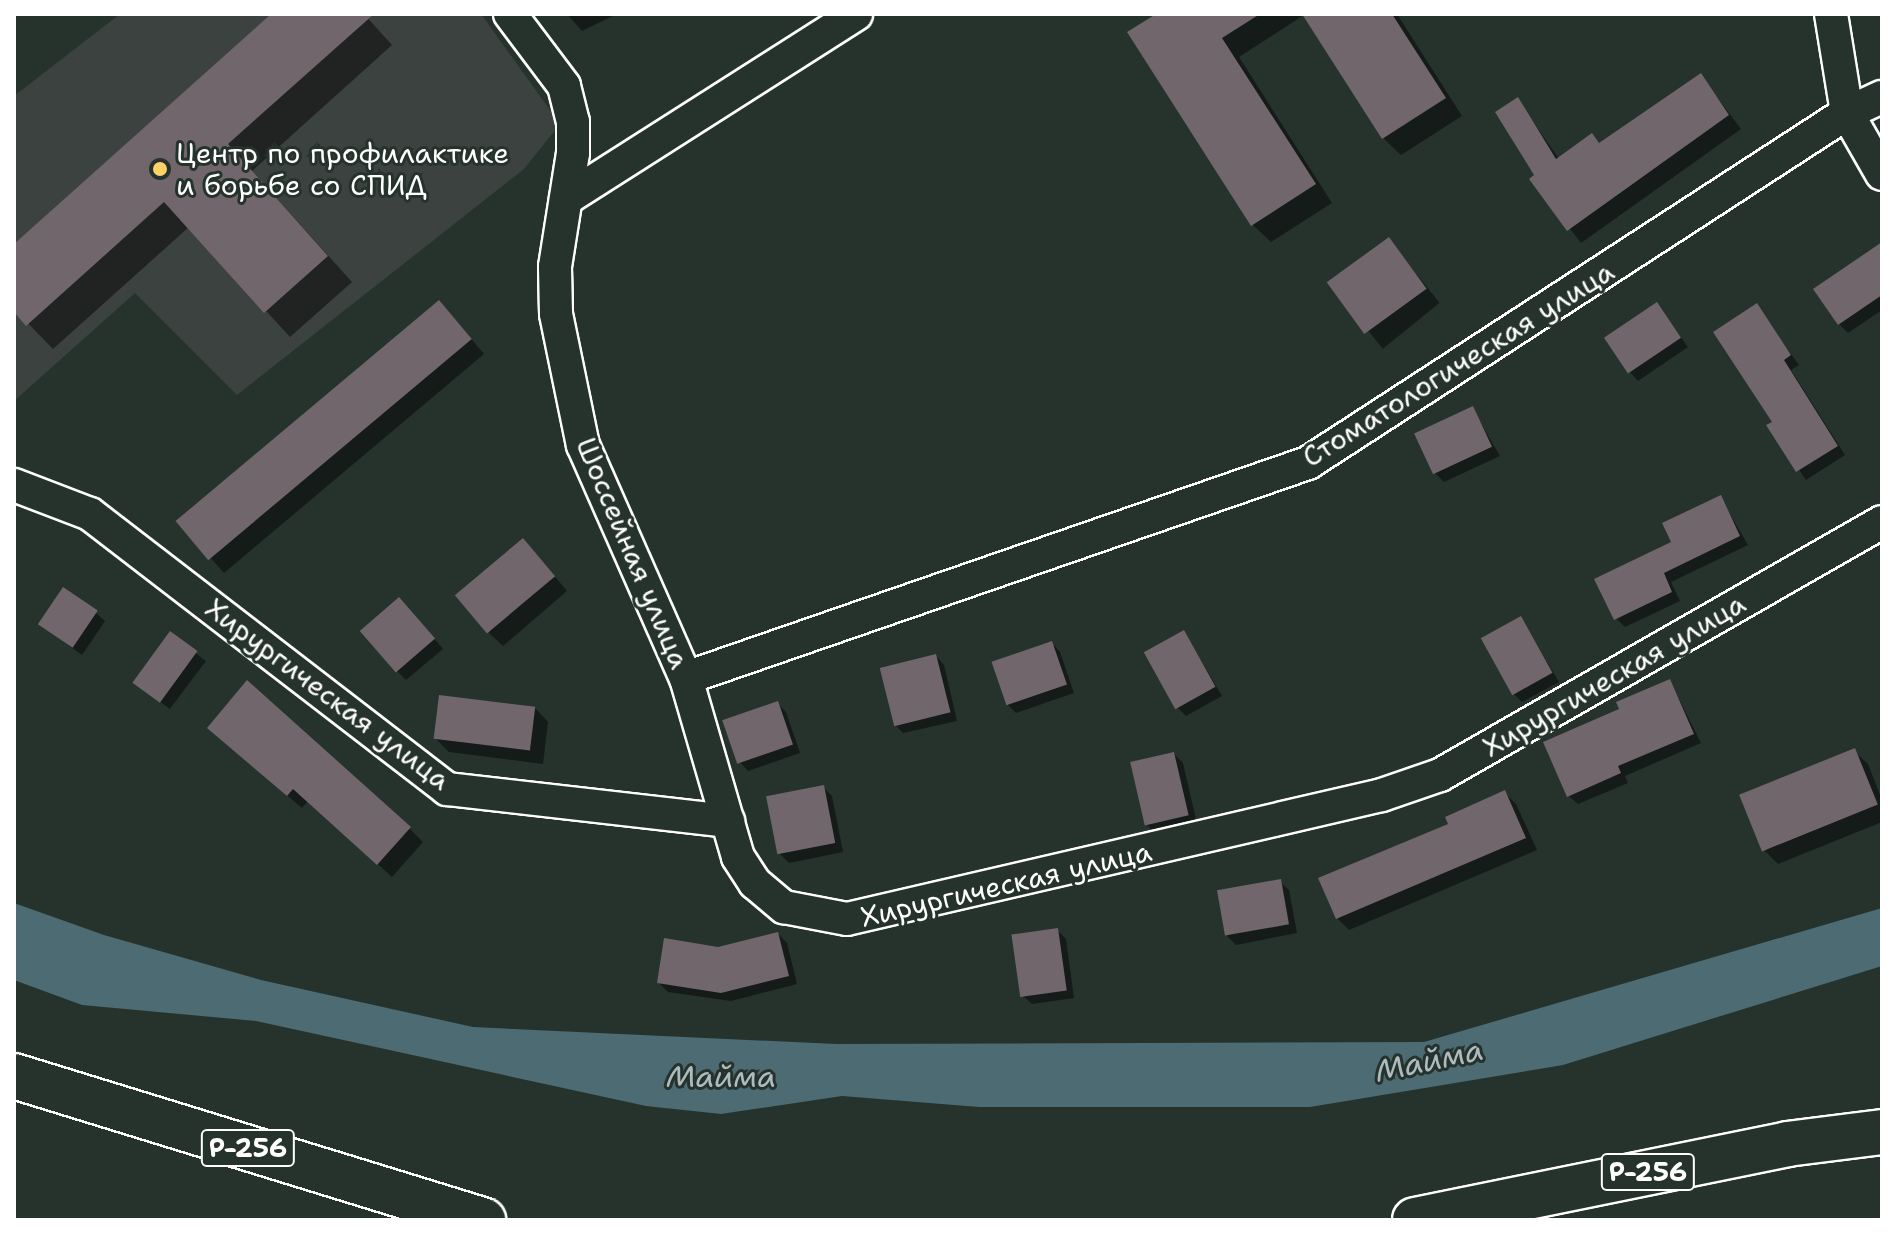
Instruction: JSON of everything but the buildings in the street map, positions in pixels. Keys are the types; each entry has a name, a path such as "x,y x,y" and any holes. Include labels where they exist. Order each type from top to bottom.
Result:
{"main road":[{"name":"Р-256","path":"14,1076 483,1220"},
{"name":"Р-256","path":"1415,1220 1787,1144 1882,1132"}],"street":[{"name":"Шоссейная улица","path":"510,14 564,86 573,122 566,199 555,267 556,314 583,445 686,678 728,821"},
{"path":"566,199 856,14"},
{"path":"1831,14 1847,113 1882,174"},
{"name":"Стоматологическая улица","path":"686,678 1308,463 1847,113 1882,97"},
{"name":"Хирургическая улица","path":"14,485 90,514 447,789 728,821 738,857 755,883 784,907 847,919 1330,811 1440,775 1882,522"}],"shaded area":[{"path":"120,14 481,14 560,124 524,169 237,395 135,293 14,401 14,96"}],"water":[{"name":"Майма","path":"14,903 104,935 261,980 473,1027 836,1044 1424,1042 1882,908 1882,966 1563,1065 1310,1107 979,1107 842,1096 721,1114 646,1106 256,1021 82,1005 14,980"}],"place":[{"name":"Центр по профилактике и борьбе со СПИД","path":"160,169"}]}
